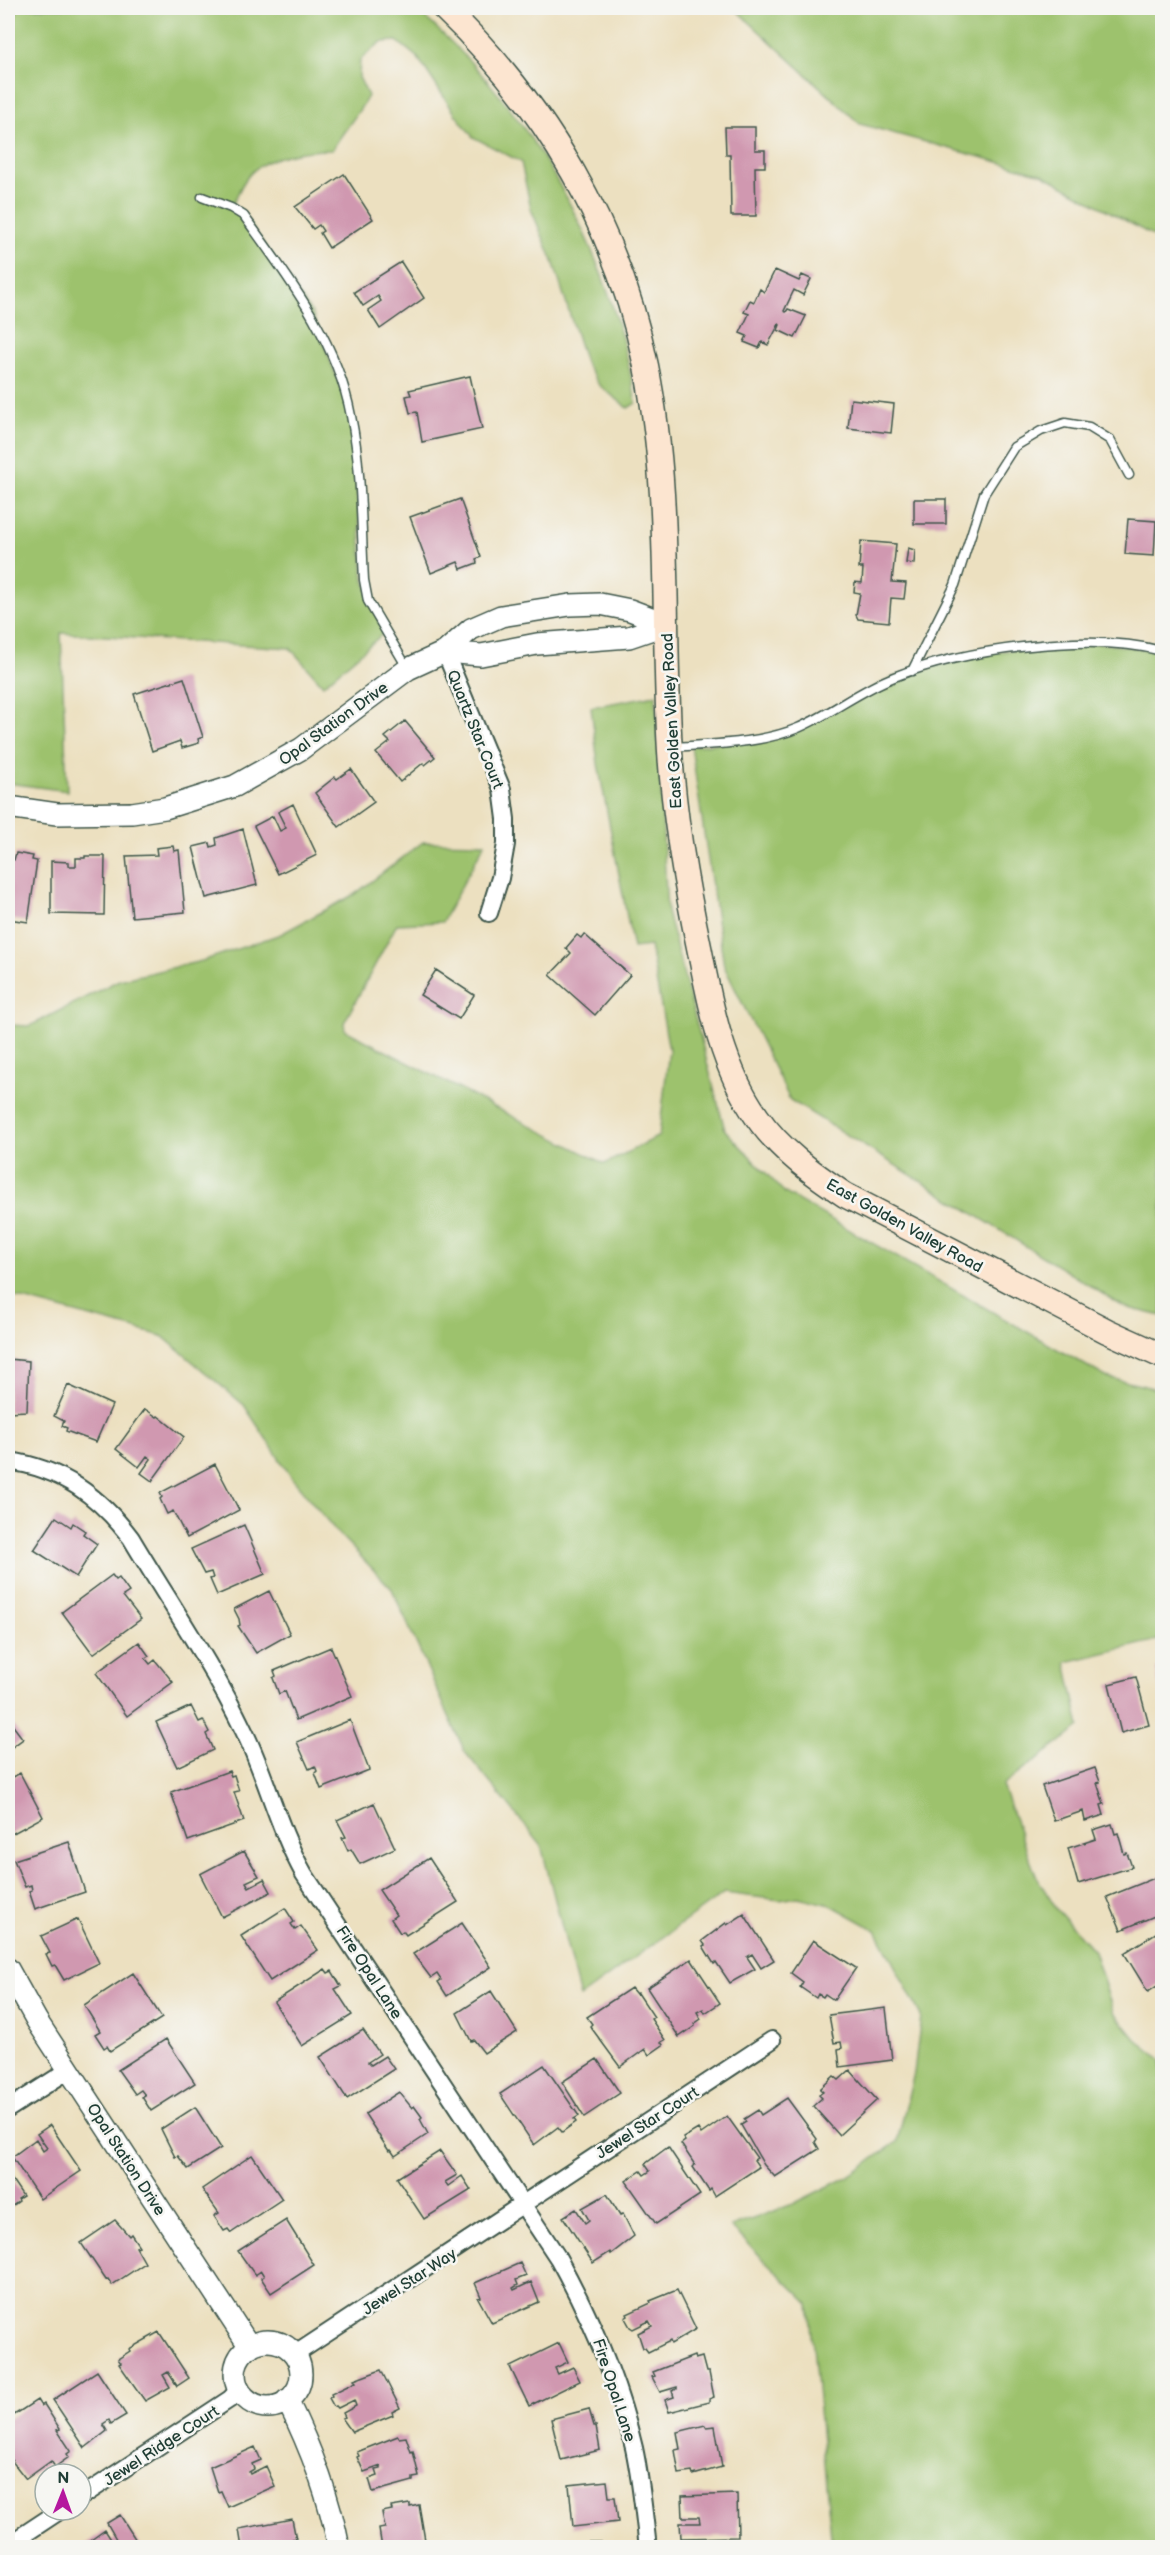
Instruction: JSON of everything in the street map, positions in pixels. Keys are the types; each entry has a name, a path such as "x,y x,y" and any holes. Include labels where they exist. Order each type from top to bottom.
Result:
{"main road":[{"name":"East Golden Valley Road","path":"444,8 482,45 550,132 603,230 623,280 636,322 654,409 665,523 669,748 676,817 708,990 730,1067 744,1097 775,1140 817,1176 845,1195 1107,1331 1162,1356"}],"street":[{"name":"Opal Station Drive","path":"8,807 57,814 96,815 165,808 235,786 301,749 408,669 446,652 471,629 501,616 570,605 600,604 630,610 667,624"},
{"name":"Opal Station Drive","path":"446,652 481,655 537,644 629,637 667,624"},
{"name":"Quartz Star Court","path":"446,652 502,789 506,819 506,844 500,878 489,913"},
{"name":"Fire Opal Lane","path":"8,1461 30,1464 63,1476 91,1494 113,1515 131,1538 231,1706 261,1772 289,1847 304,1874 558,2258 584,2305 603,2348 634,2449 648,2547"},
{"name":"Opal Station Drive","path":"8,1969 20,1995 250,2347"},
{"name":"Jewel Star Court","path":"523,2205 772,2040"},
{"path":"8,2109 69,2070"},
{"name":"Jewel Star Way","path":"294,2355 523,2205"},
{"path":"268,2341 281,2344 294,2355 299,2364 300,2377 296,2390 287,2400 274,2406 261,2406 248,2400 239,2390 235,2377 236,2363 243,2351 268,2341"},
{"name":"Jewel Ridge Court","path":"93,2489 230,2399 239,2390"},
{"path":"287,2400 319,2469 339,2547"},
{"path":"8,2545 43,2522"}],"lane":[{"path":"202,197 231,208 244,216 312,314 326,340 351,415 364,580 368,602 408,669"},
{"path":"912,671 955,585 984,495 1014,447 1041,431 1065,423 1089,427 1110,440 1129,475"},
{"path":"669,748 764,738 798,728 894,677 991,652 1098,643 1144,646 1162,651"}],"green space":[{"path":"19,8 414,8 456,47 495,90 530,136 560,186 586,237 607,291 624,346 636,403 628,408 599,385 585,363 553,261 531,209 521,162 473,137 418,58 397,41 381,42 360,60 359,77 368,96 332,150 298,153 263,164 246,179 231,208 244,216 312,313 351,415 364,580 385,632 323,685 290,648 61,633 67,791 8,783 8,31"},
{"path":"734,8 1162,8 1162,241 1042,174 860,124"},
{"path":"1098,643 1162,651 1162,1316 1124,1307 790,1100 724,966 691,746 732,742 798,728 894,677 991,652"},
{"path":"656,695 667,912 725,1130 785,1193 1106,1377 1162,1390 1162,1639 1066,1662 1080,1727 1002,1786 1037,1878 1057,1910 1094,1951 1113,2011 1136,2039 1162,2060 1162,2547 832,2547 809,2304 731,2227 793,2204 847,2177 897,2142 914,2073 921,2016 876,1930 831,1905 798,1897 780,1900 724,1893 580,1997 541,1845 465,1752 392,1589 336,1531 292,1478 244,1405 162,1336 8,1295 8,1025 30,1026 119,980 202,961 281,934 355,894 423,842 485,843 442,922 397,924 344,1023 345,1030 605,1164 659,1136 669,1050 650,946 633,948 598,764 591,707"}],"building":[{"path":"725,127 755,127 755,150 765,150 765,167 755,167 756,216 731,216 730,155 726,155"},
{"path":"344,174 373,219 329,248 320,233 323,231 319,225 313,229 295,207"},
{"path":"401,262 424,298 380,329 368,310 381,301 378,296 363,306 354,292"},
{"path":"775,270 799,281 802,275 811,279 803,295 794,290 784,311 788,309 806,316 795,338 778,330 779,324 768,345 762,342 759,348 744,342 747,336 740,333 749,314 744,312 750,300 754,302 760,289 764,292"},
{"path":"470,376 482,429 422,442 417,412 410,413 406,396 411,395 409,390"},
{"path":"851,399 894,404 891,433 848,428"},
{"path":"460,499 481,557 476,559 477,563 461,569 458,562 431,573 410,517"},
{"path":"914,499 946,499 946,524 914,524"},
{"path":"1128,519 1156,521 1154,556 1125,554"},
{"path":"861,541 896,544 892,582 906,583 904,599 891,598 889,622 858,619 856,615 860,593 854,592 855,582 862,583 863,568 859,568"},
{"path":"908,548 915,550 914,564 906,563"},
{"path":"184,678 203,737 198,739 199,743 182,748 180,741 152,751 134,694"},
{"path":"405,721 435,757 425,765 423,763 400,782 376,753 390,742 385,737"},
{"path":"351,769 374,802 339,827 315,793 335,777 337,779"},
{"path":"293,804 317,855 278,874 254,826 273,816 280,831 286,828 278,812"},
{"path":"243,829 257,885 206,898 193,847 210,843 211,847 217,845 216,838"},
{"path":"173,846 174,851 179,850 185,912 132,917 126,856 157,855 156,848"},
{"path":"16,853 33,856 32,860 37,861 28,922 8,919 8,859 14,860"},
{"path":"85,856 105,856 104,915 51,914 51,861 69,862 69,866 76,866 76,858 85,858"},
{"path":"584,934 630,975 595,1015 550,975 571,953 566,948 577,935 581,938"},
{"path":"436,970 474,995 459,1019 420,995"},
{"path":"8,1359 29,1361 27,1411 8,1412"},
{"path":"68,1385 112,1405 96,1442 66,1431 67,1428 62,1426 64,1421 54,1416"},
{"path":"145,1409 158,1416 184,1437 152,1481 141,1473 151,1459 147,1456 139,1467 116,1449"},
{"path":"215,1464 239,1510 187,1538 173,1511 167,1514 160,1499 162,1497 160,1493"},
{"path":"56,1517 71,1527 73,1523 85,1531 83,1534 97,1544 76,1577 34,1550"},
{"path":"244,1525 265,1574 217,1595 210,1579 213,1578 211,1572 204,1574 191,1549"},
{"path":"112,1575 116,1580 119,1578 129,1592 123,1596 141,1619 93,1654 62,1612"},
{"path":"269,1591 290,1634 256,1653 238,1626 240,1625 239,1619 234,1609"},
{"path":"139,1642 149,1656 145,1658 150,1664 155,1660 173,1682 127,1716 96,1673"},
{"path":"331,1647 352,1696 296,1720 285,1691 279,1694 273,1678 276,1676 274,1671"},
{"path":"1162,1668 1162,1697 1161,1697 1156,1669"},
{"path":"1136,1677 1149,1725 1121,1733 1109,1684"},
{"path":"191,1706 199,1722 203,1720 209,1732 206,1734 213,1750 177,1767 156,1722"},
{"path":"8,1719 23,1739 8,1750"},
{"path":"350,1720 369,1770 321,1789 315,1766 309,1769 297,1742"},
{"path":"1095,1768 1100,1782 1097,1783 1104,1804 1101,1805 1104,1815 1085,1821 1083,1811 1054,1821 1042,1786"},
{"path":"229,1771 231,1776 234,1775 239,1791 234,1792 244,1821 188,1841 171,1792"},
{"path":"20,1773 43,1817 8,1836 8,1780"},
{"path":"374,1803 395,1848 360,1864 351,1849 348,1851 342,1838 346,1837 337,1820"},
{"path":"1112,1824 1132,1867 1078,1884 1068,1848 1096,1839 1093,1830"},
{"path":"69,1842 85,1892 35,1909 29,1891 32,1890 31,1885 25,1887 14,1860"},
{"path":"244,1851 259,1876 246,1882 249,1887 264,1879 271,1892 222,1917 200,1874"},
{"path":"429,1858 458,1902 406,1935 403,1931 400,1933 391,1919 396,1915 379,1890"},
{"path":"1162,1875 1162,1913 1121,1930 1107,1897"},
{"path":"285,1908 294,1922 291,1924 295,1930 301,1926 318,1950 270,1981 241,1936"},
{"path":"744,1914 774,1960 761,1968 752,1954 747,1957 755,1969 730,1983 716,1962 714,1964 702,1941 726,1923 727,1925"},
{"path":"78,1919 99,1963 64,1980 55,1965 52,1966 46,1954 50,1953 41,1936"},
{"path":"462,1923 491,1967 447,1996 438,1982 441,1980 437,1974 431,1978 413,1954"},
{"path":"1162,1929 1162,1983 1148,1992 1124,1953"},
{"path":"813,1940 856,1968 834,2000 825,1994 823,1997 818,1994 816,1998 800,1987 803,1982 791,1973"},
{"path":"691,1959 720,2003 705,2013 703,2009 697,2012 701,2019 679,2037 647,1988"},
{"path":"325,1969 328,1973 332,1971 341,1986 335,1989 352,2015 302,2046 274,2002"},
{"path":"133,1973 162,2018 110,2051 107,2046 104,2048 95,2034 100,2031 84,2005"},
{"path":"631,1988 636,1994 638,1993 654,2017 651,2019 665,2040 661,2042 663,2045 649,2055 645,2049 620,2067 590,2026 592,2024 587,2017"},
{"path":"491,1991 517,2032 484,2053 474,2040 471,2041 457,2013"},
{"path":"886,2008 892,2060 840,2067 838,2049 842,2048 841,2042 834,2043 829,2015"},
{"path":"363,2030 380,2054 368,2062 371,2065 385,2056 394,2069 347,2099 320,2057"},
{"path":"166,2039 195,2083 151,2111 142,2097 145,2095 141,2090 135,2094 118,2070"},
{"path":"597,2059 620,2093 584,2117 562,2082"},
{"path":"544,2065 579,2116 574,2119 576,2122 562,2132 558,2127 534,2145 500,2094"},
{"path":"850,2070 877,2100 839,2135 813,2106 822,2098 819,2095 823,2092 820,2089 834,2076 839,2080"},
{"path":"399,2092 422,2117 420,2119 428,2134 395,2156 391,2150 389,2151 365,2114"},
{"path":"787,2098 817,2139 815,2142 819,2149 775,2177 764,2165 741,2125 746,2122 744,2119 758,2110 761,2115"},
{"path":"195,2107 221,2148 188,2169 178,2156 175,2157 161,2129"},
{"path":"727,2116 757,2158 754,2160 759,2167 715,2196 693,2167 695,2165 681,2144 685,2141 683,2138 698,2129 701,2134"},
{"path":"50,2125 81,2171 40,2199 12,2157 36,2139 43,2151 47,2148 37,2134"},
{"path":"668,2147 700,2195 656,2224 626,2181 641,2171 644,2175 650,2171 645,2164"},
{"path":"440,2151 457,2175 445,2182 448,2186 462,2176 471,2190 424,2219 397,2178"},
{"path":"252,2155 282,2199 231,2233 228,2229 224,2231 214,2216 219,2213 202,2189"},
{"path":"8,2174 23,2196 8,2209"},
{"path":"607,2194 620,2215 623,2214 634,2236 611,2254 610,2252 593,2263 563,2217 576,2209 585,2223 589,2220 582,2208"},
{"path":"115,2220 129,2236 131,2234 139,2246 136,2247 145,2263 112,2285 108,2279 106,2280 81,2243"},
{"path":"286,2220 314,2265 271,2293 261,2278 264,2276 261,2271 255,2275 238,2251"},
{"path":"520,2263 526,2276 516,2280 518,2285 513,2288 514,2290 531,2282 539,2302 492,2323 478,2298 481,2297 475,2283"},
{"path":"677,2290 696,2329 671,2344 670,2341 648,2352 643,2348 638,2333 652,2326 649,2321 633,2329 625,2318 627,2314 651,2303 650,2301"},
{"path":"159,2332 189,2378 177,2386 168,2372 163,2375 170,2387 145,2401 119,2364 121,2363 118,2359 130,2351 129,2349"},
{"path":"559,2343 568,2362 555,2368 558,2374 573,2367 580,2381 529,2406 510,2367"},
{"path":"694,2356 695,2359 702,2357 706,2372 709,2372 714,2397 709,2399 709,2402 669,2412 665,2400 674,2397 672,2391 677,2387 660,2392 652,2377 655,2376 653,2372"},
{"path":"381,2370 400,2408 392,2412 393,2415 352,2432 342,2418 345,2417 343,2413 356,2406 354,2400 338,2408 334,2407 329,2398 331,2394 356,2382 354,2380"},
{"path":"97,2371 126,2415 111,2424 109,2420 103,2424 107,2431 85,2448 53,2400"},
{"path":"37,2400 41,2406 44,2404 71,2451 67,2454 69,2457 62,2462 33,2462 33,2474 26,2479 8,2456 8,2419"},
{"path":"589,2409 594,2426 596,2426 600,2450 561,2460 551,2419"},
{"path":"705,2425 706,2427 715,2426 722,2467 693,2475 692,2472 679,2474 675,2450 680,2449 677,2432"},
{"path":"398,2436 399,2438 406,2437 411,2452 413,2451 419,2477 413,2478 413,2481 373,2492 369,2479 378,2476 376,2470 381,2469 381,2466 364,2472 357,2452"},
{"path":"255,2447 261,2460 252,2464 254,2469 249,2472 250,2474 266,2466 275,2486 228,2507 221,2491 218,2492 210,2467"},
{"path":"607,2481 609,2497 615,2497 618,2522 573,2527 569,2485"},
{"path":"737,2494 738,2537 681,2538 680,2523 700,2523 699,2517 683,2517 682,2496"},
{"path":"410,2504 410,2507 419,2505 426,2546 382,2548 379,2529 385,2528 382,2512 392,2510 391,2507"},
{"path":"120,2515 141,2548 80,2548 105,2530 112,2541 116,2539 107,2523"},
{"path":"292,2519 296,2539 282,2542 283,2548 242,2548 239,2529"},
{"path":"561,2542 600,2542 600,2548 560,2548"}]}
